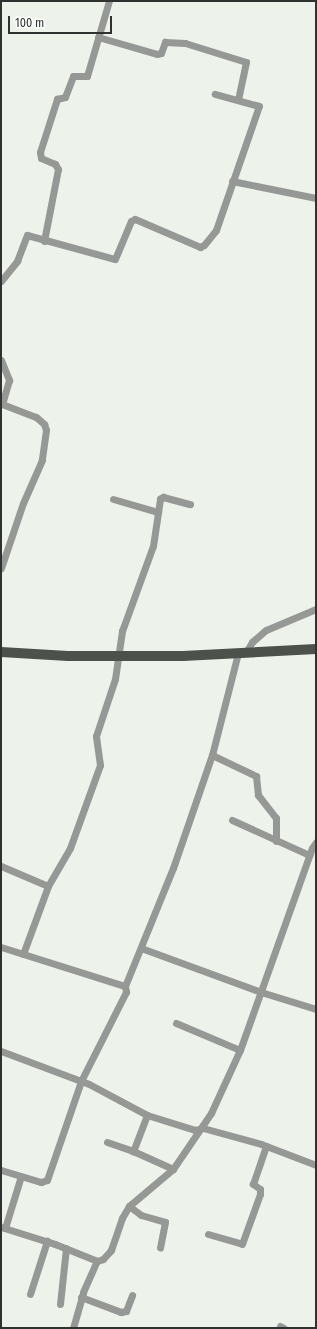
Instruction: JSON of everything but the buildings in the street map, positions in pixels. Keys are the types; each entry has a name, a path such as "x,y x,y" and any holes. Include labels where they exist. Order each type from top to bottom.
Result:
{"main road":[{"path":"1,652 118,656 242,653 316,649"}],"street":[{"path":"44,241 58,168 54,164 41,158 40,152 57,99 65,97 73,76 87,76 109,1"},
{"path":"98,37 157,54 161,53 165,42 185,43 246,62 238,99"},
{"path":"1,281 17,261 25,236 115,259 131,221 135,219 202,247 214,235 259,106 216,94"},
{"path":"232,181 316,198"},
{"path":"1,360 8,385 2,404 36,417 41,420 46,430 42,460 23,503 1,568"},
{"path":"23,954 48,886 70,848 100,765 96,736 115,679 122,631 153,546 161,497 190,504"},
{"path":"113,499 158,512"},
{"path":"1,1170 41,1182 47,1180 81,1081 126,992 125,986 173,868 212,755 242,653 266,630 316,609"},
{"path":"212,755 256,776 258,795 276,818 276,841"},
{"path":"232,820 309,855"},
{"path":"21,1176 3,1228 66,1248 97,1261 103,1259 111,1250 122,1218 129,1206 173,1169 203,1128 240,1050 309,855 316,842"},
{"path":"1,866 48,886"},
{"path":"1,947 125,986"},
{"path":"141,948 260,992 316,1009"},
{"path":"176,1024 240,1050"},
{"path":"1,1051 81,1081 147,1115 195,1130 203,1128 266,1146 316,1165"},
{"path":"133,1151 147,1115"},
{"path":"107,1142 133,1151 173,1169"},
{"path":"208,1234 242,1244 260,1194 260,1188 253,1184 266,1146"},
{"path":"129,1206 141,1215 165,1222 160,1248"},
{"path":"30,1294 46,1241"},
{"path":"60,1304 66,1248"},
{"path":"73,1328 81,1297 97,1261"},
{"path":"81,1297 121,1312 126,1310 132,1295"}]}
